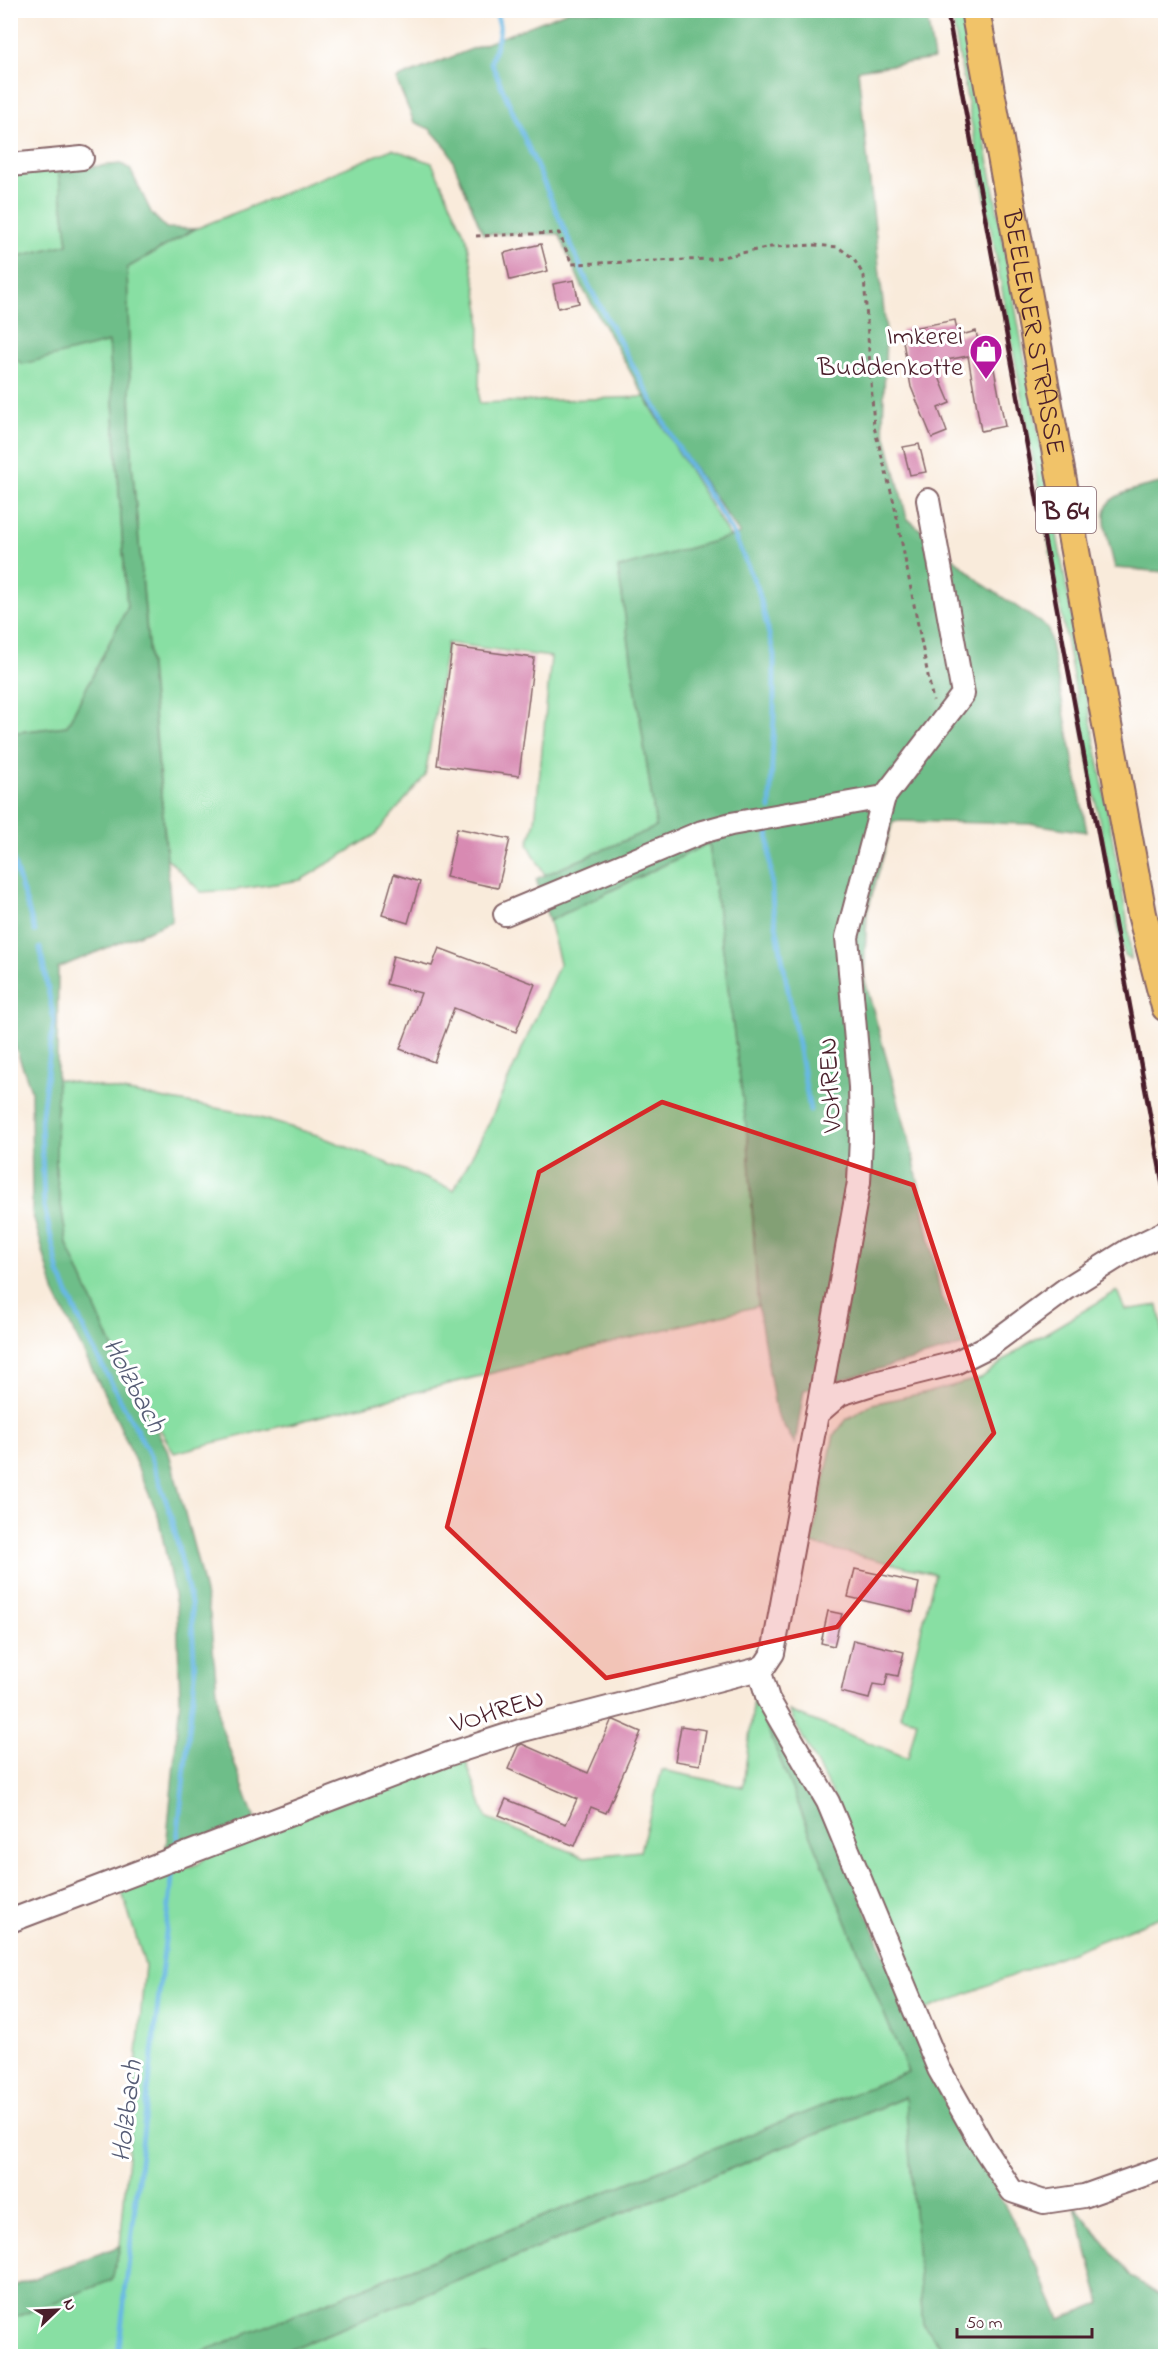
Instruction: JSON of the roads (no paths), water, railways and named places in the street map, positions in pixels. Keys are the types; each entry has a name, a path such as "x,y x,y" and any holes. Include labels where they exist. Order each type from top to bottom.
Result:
{"main road":[{"name":"BEELENER STRASSE","path":"975,10 1140,903 1166,1007"}],"street":[{"path":"10,165 82,158"},
{"path":"505,914 702,832 731,824 884,796 963,694 928,500"},
{"name":"VOHREN","path":"10,1921 446,1755 523,1730 759,1669 765,1665 772,1653 858,1182 861,1137 860,1087 847,937 884,796"},
{"path":"817,1413 840,1394 956,1363 989,1346 1066,1289 1127,1251 1166,1232"},
{"path":"824,1373 831,1387 840,1394"},
{"path":"759,1669 768,1699 828,1802 939,2069 982,2145 1012,2191 1044,2202 1084,2196 1166,2167"}],"waterway":[{"path":"495,10 499,31 491,62 589,286 675,442 732,531 758,589 774,655 770,809"},
{"path":"768,828 773,908 810,1110"},
{"name":"Holzbach","path":"10,851 35,931"},
{"name":"Holzbach","path":"40,948 54,1020 41,1121 44,1206 59,1273 88,1339 150,1455 171,1515 191,1603 195,1676 177,1841"},
{"name":"Holzbach","path":"118,2356 173,1870"}],"railway":[{"path":"947,10 1166,1202"}],"place":[{"name":"Imkerei Buddenkotte","path":"986,380"}]}
